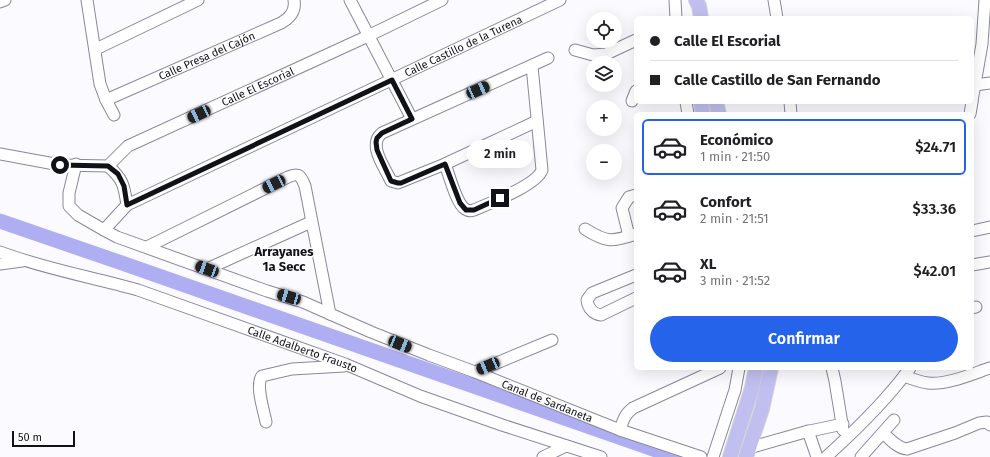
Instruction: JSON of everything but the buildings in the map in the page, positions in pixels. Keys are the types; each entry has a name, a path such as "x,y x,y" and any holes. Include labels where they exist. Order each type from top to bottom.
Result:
{"main road":[{"path":"691,0 692,16"},
{"path":"696,0 699,6 701,16"},
{"path":"706,0 707,16"},
{"path":"730,457 752,388 756,370"},
{"path":"748,452 762,409 771,370"}],"street":[{"path":"0,2 5,0"},
{"path":"87,0 96,49 100,84 114,115"},
{"path":"96,49 198,0"},
{"name":"Calle Presa del Cajón","path":"106,100 287,19 292,14 294,9 294,0"},
{"path":"350,0 412,119"},
{"name":"Calle El Escorial","path":"108,166 128,146 368,36 442,0"},
{"name":"Calle Castillo de la Turena","path":"127,205 560,0"},
{"path":"675,0 676,16"},
{"path":"774,0 777,16"},
{"path":"974,91 982,44 985,0"},
{"path":"575,50 593,55 606,54 634,41"},
{"path":"536,122 401,183 394,182 389,177 377,150 377,138 382,133 548,58"},
{"path":"445,164 460,203 466,210 474,210 536,180 542,170 536,122 532,66"},
{"path":"975,85 990,83"},
{"path":"0,154 60,165 76,164 108,166 118,174 124,186 127,205 104,230"},
{"name":"Canal de Sardaneta","path":"76,164 68,200 69,206 74,212 104,230 132,242 267,291 303,302 371,332 620,430 701,457"},
{"path":"147,247 294,174 298,175 302,178 305,186 330,314"},
{"path":"585,229 602,239 610,240 633,235 622,208 629,198 634,196"},
{"path":"207,269 311,222"},
{"path":"974,231 990,227"},
{"name":"Calle Adalberto Frausto","path":"0,252 23,260 138,290 349,366 420,396 601,457"},
{"path":"0,264 23,260"},
{"path":"974,265 990,262"},
{"path":"634,276 592,293 587,300 593,312 601,315 634,299"},
{"path":"475,372 552,340"},
{"path":"266,422 259,386 259,380 262,376 292,369 349,366"},
{"path":"826,457 878,406 907,372 916,380 930,383 944,382 990,368"},
{"path":"620,430 623,418 627,412 633,408 716,370"},
{"path":"713,457 734,390 739,370"},
{"path":"833,370 836,381 845,440"},
{"path":"861,457 894,420"},
{"path":"883,433 898,446 906,449 956,433 979,423 987,422 990,425"},
{"path":"748,452 808,431 842,424"},
{"path":"808,431 817,457"},
{"path":"543,457 566,446"}],"waterway":[{"path":"0,221 676,457"}],"district":[{"name":"Arrayanes 1a Secc","path":"284,258"}],"route":[{"path":"60,165 76,164 108,166 118,174 124,186 127,205 392,80 412,119 382,133 377,138 377,150 391,181 401,183 445,164 460,203 466,210 474,210 500,198"}]}
